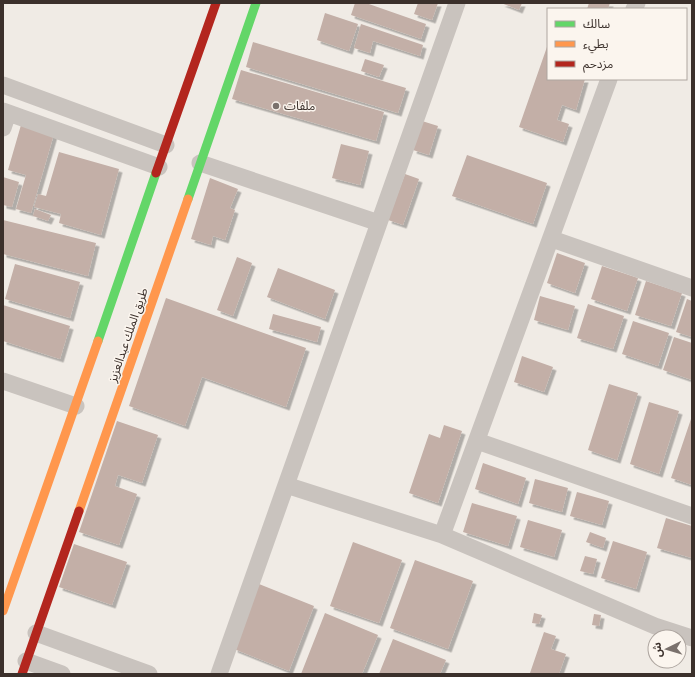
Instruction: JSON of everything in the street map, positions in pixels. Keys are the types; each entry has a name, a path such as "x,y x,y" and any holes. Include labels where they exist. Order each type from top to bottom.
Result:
{"highway":[{"path":"3,611 216,3"},
{"name":"طريق الملك عبدالعزيز","path":"24,668 256,3"}],"street":[{"path":"219,674 457,3"},
{"path":"442,535 552,239 609,80"},
{"path":"3,85 166,145"},
{"path":"5,118 159,167"},
{"path":"200,163 379,223"},
{"path":"552,239 692,288"},
{"path":"3,381 76,406"},
{"path":"477,441 692,516"},
{"path":"286,485 442,535 655,626 692,638"},
{"path":"36,633 149,674"},
{"path":"24,668 62,674"}],"building":[{"path":"355,3 366,3 426,24 421,39 351,15"},
{"path":"418,3 438,3 432,20 414,14"},
{"path":"501,3 522,3 519,10"},
{"path":"589,3 610,3 608,8 587,8"},
{"path":"325,13 358,24 349,51 317,40"},
{"path":"361,24 423,45 420,56 373,41 370,53 354,48"},
{"path":"253,42 406,88 398,113 246,67"},
{"path":"547,47 547,80 585,80 576,110 562,105 557,120 569,124 563,142 519,127"},
{"path":"365,59 384,65 379,77 361,71"},
{"path":"241,70 384,112 376,141 232,99"},
{"path":"422,121 438,126 429,155 413,150"},
{"path":"21,125 54,134 31,213 16,209 26,175 8,170"},
{"path":"341,144 369,151 360,185 332,178"},
{"path":"59,152 119,169 101,235 59,223 61,214 34,207 38,194 46,196"},
{"path":"467,155 547,183 533,224 452,196"},
{"path":"405,174 419,179 403,225 388,220"},
{"path":"3,177 19,182 12,207 3,205"},
{"path":"210,178 238,189 230,208 235,210 225,240 213,236 211,245 191,239"},
{"path":"35,209 51,215 48,221 33,216"},
{"path":"3,220 96,243 88,276 3,254"},
{"path":"557,253 585,263 575,293 547,283"},
{"path":"237,257 252,263 233,316 217,310"},
{"path":"15,264 80,282 70,318 5,299"},
{"path":"602,266 638,278 627,311 591,299"},
{"path":"278,268 335,290 325,319 267,297"},
{"path":"646,281 682,293 671,326 635,315"},
{"path":"540,296 575,306 568,330 534,320"},
{"path":"166,298 306,348 286,407 202,377 185,426 129,406"},
{"path":"687,299 692,301 692,337 676,332"},
{"path":"588,304 624,316 613,349 577,338"},
{"path":"3,305 70,326 60,359 3,341"},
{"path":"273,314 321,327 317,342 269,329"},
{"path":"633,321 669,333 658,366 622,354"},
{"path":"674,337 692,343 692,380 663,370"},
{"path":"522,356 553,367 544,392 514,382"},
{"path":"609,384 638,393 617,460 588,450"},
{"path":"649,402 679,411 659,474 630,464"},
{"path":"692,416 692,485 671,478"},
{"path":"117,421 158,435 142,483 118,475 115,486 137,494 119,545 79,532"},
{"path":"444,425 462,431 438,503 409,493 429,434 440,438"},
{"path":"483,463 526,478 518,504 475,489"},
{"path":"535,479 568,488 562,512 529,503"},
{"path":"577,492 609,501 602,525 570,516"},
{"path":"472,503 517,516 508,546 463,532"},
{"path":"666,518 692,526 692,558 657,548"},
{"path":"528,520 562,530 554,557 520,547"},
{"path":"590,532 606,538 603,548 586,542"},
{"path":"613,541 647,552 636,589 601,578"},
{"path":"353,542 402,560 379,623 330,606"},
{"path":"74,544 127,562 112,605 59,587"},
{"path":"585,556 597,559 593,574 580,571"},
{"path":"415,560 473,581 448,649 390,628"},
{"path":"259,584 314,606 289,671 234,649"},
{"path":"325,613 378,635 362,674 301,674"},
{"path":"534,613 542,615 539,624 532,623"},
{"path":"594,614 601,615 599,626 592,625"},
{"path":"544,632 556,636 551,649 566,654 559,674 530,673"},
{"path":"393,639 446,660 440,674 379,674"}],"traffic: fast":[{"path":"188,199 256,3"},
{"path":"98,341 156,173"}],"traffic: slow":[{"path":"79,511 188,199"},
{"path":"3,611 98,341"}],"traffic: jam":[{"path":"156,173 216,3"},
{"path":"22,674 79,511"}],"place":[{"name":"ملفات","path":"276,106"}]}
